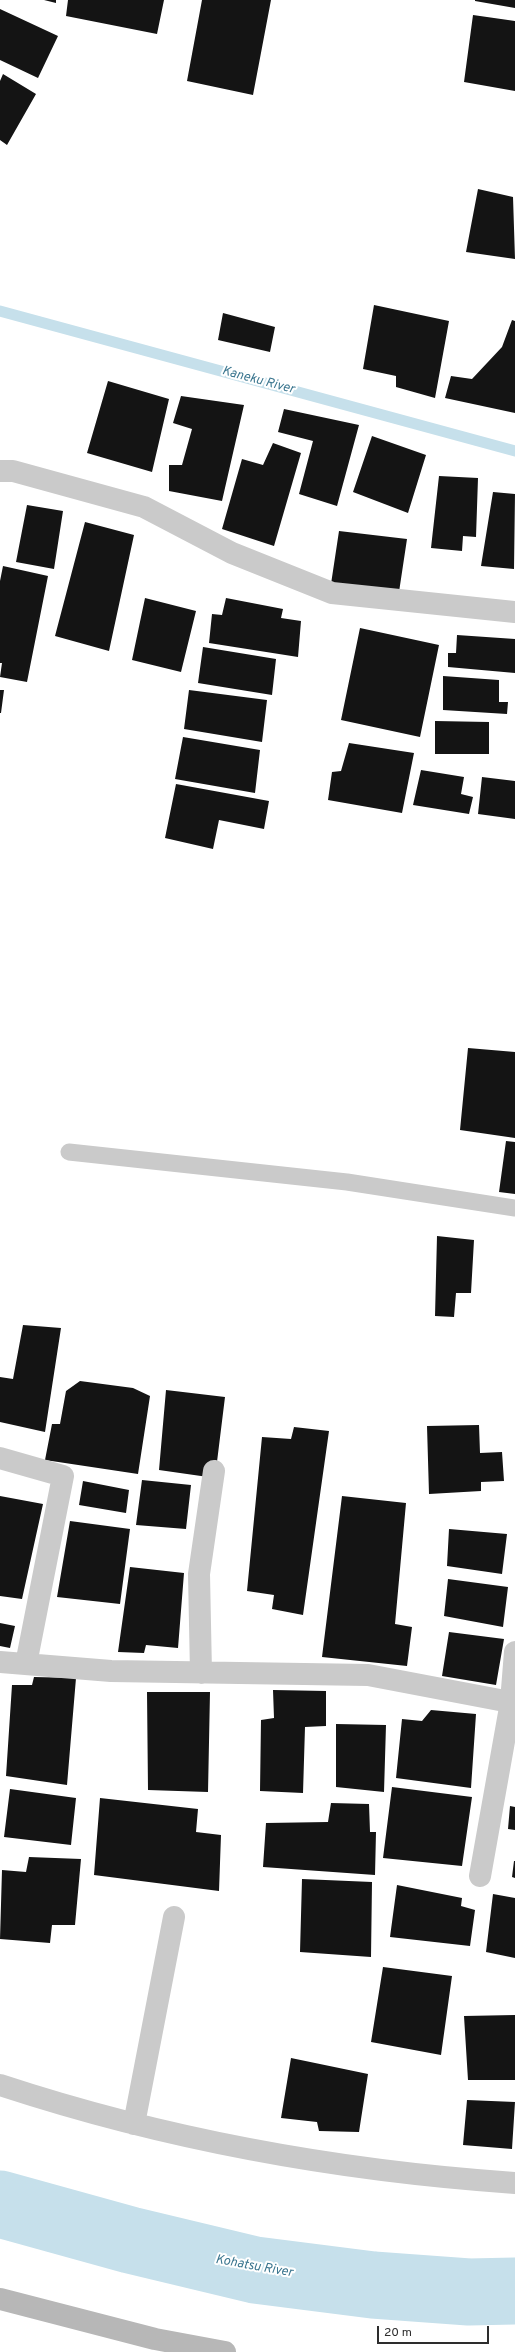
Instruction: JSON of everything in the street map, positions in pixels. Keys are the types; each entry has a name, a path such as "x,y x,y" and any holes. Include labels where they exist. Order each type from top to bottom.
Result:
{"street":[{"path":"0,471 13,471 144,507 232,553 332,593 515,612"},
{"path":"0,1458 63,1476 26,1664"},
{"path":"201,1673 199,1574 214,1471"},
{"path":"480,1876 513,1702 515,1652"},
{"path":"0,1662 111,1672 368,1675 513,1702"},
{"path":"134,2124 174,1917"},
{"path":"0,2085 134,2124 295,2158 383,2171 515,2183"},
{"path":"0,2300 155,2340 225,2352"}],"lane":[{"path":"69,1152 347,1182 515,1208"}],"building":[{"path":"44,0 56,0 56,3"},
{"path":"68,0 164,0 157,34 66,16"},
{"path":"202,0 271,0 253,95 187,81"},
{"path":"515,0 515,8 475,1"},
{"path":"0,9 58,36 38,78 0,60"},
{"path":"473,15 515,21 515,91 464,82"},
{"path":"3,74 36,94 7,145 0,140 0,81"},
{"path":"478,189 513,197 515,259 466,252"},
{"path":"374,305 449,321 435,398 396,387 396,376 363,369"},
{"path":"223,313 275,327 270,352 218,340"},
{"path":"512,320 515,321 515,413 445,398 451,376 472,379 502,347"},
{"path":"108,381 169,399 152,472 87,453"},
{"path":"181,396 244,405 222,501 169,491 169,465 182,465 192,429 173,423"},
{"path":"284,409 359,425 337,506 299,494 313,441 278,432"},
{"path":"372,436 426,455 408,513 353,492"},
{"path":"273,443 301,453 274,546 222,529 242,459 263,465"},
{"path":"439,476 478,478 476,537 463,536 462,551 431,548"},
{"path":"493,492 515,494 514,569 481,566"},
{"path":"27,505 63,511 54,569 16,562"},
{"path":"85,522 134,535 109,651 55,636"},
{"path":"339,531 407,539 399,592 331,584"},
{"path":"3,566 48,576 27,682 0,677 2,663 0,663 0,581"},
{"path":"145,598 196,611 181,672 132,660"},
{"path":"226,598 283,609 281,618 301,621 298,657 209,643 212,614 222,615"},
{"path":"360,628 439,645 420,737 341,720"},
{"path":"457,635 515,639 515,673 448,667 448,653 456,653"},
{"path":"203,647 276,659 272,695 198,683"},
{"path":"443,676 499,680 499,702 508,702 507,714 443,710"},
{"path":"0,690 4,690 1,713 0,713"},
{"path":"189,690 267,700 262,742 184,729"},
{"path":"435,721 489,722 489,754 435,754"},
{"path":"183,737 260,750 255,793 175,779"},
{"path":"349,743 414,753 402,813 328,800 332,772 341,771"},
{"path":"421,770 464,777 461,794 473,797 469,814 413,805"},
{"path":"482,777 515,781 515,819 478,814"},
{"path":"176,784 269,801 264,829 219,820 213,849 165,838"},
{"path":"468,1048 515,1052 515,1138 460,1130"},
{"path":"506,1141 515,1142 515,1194 499,1192"},
{"path":"437,1236 474,1240 471,1293 456,1293 454,1317 435,1316"},
{"path":"23,1325 61,1328 45,1432 0,1422 0,1377 13,1379"},
{"path":"80,1381 133,1388 150,1396 138,1474 45,1460 52,1424 60,1424 66,1391"},
{"path":"166,1390 225,1397 215,1478 159,1470"},
{"path":"479,1425 480,1453 502,1452 504,1481 481,1482 481,1491 429,1494 427,1426"},
{"path":"294,1427 329,1431 303,1615 272,1609 274,1595 247,1591 262,1437 291,1439"},
{"path":"142,1480 191,1485 186,1529 136,1525"},
{"path":"83,1481 129,1490 126,1513 79,1505"},
{"path":"0,1496 43,1504 22,1599 0,1596"},
{"path":"342,1496 406,1503 395,1624 412,1627 407,1666 322,1657"},
{"path":"70,1521 130,1529 120,1604 57,1597"},
{"path":"449,1529 507,1534 502,1574 447,1566"},
{"path":"130,1567 184,1573 178,1648 146,1645 144,1653 118,1652"},
{"path":"448,1579 508,1587 503,1627 444,1616"},
{"path":"0,1623 15,1626 10,1648 0,1646"},
{"path":"449,1632 504,1639 496,1685 442,1676"},
{"path":"34,1677 76,1678 67,1785 6,1776 12,1685 32,1685"},
{"path":"273,1690 326,1691 326,1726 305,1727 303,1793 260,1791 261,1720 274,1718"},
{"path":"147,1692 210,1692 208,1792 148,1790"},
{"path":"431,1710 476,1714 471,1788 396,1778 402,1719 422,1721"},
{"path":"336,1724 386,1725 384,1792 336,1787"},
{"path":"392,1787 472,1797 462,1866 383,1858"},
{"path":"10,1789 76,1798 71,1845 4,1837"},
{"path":"100,1798 198,1809 196,1832 221,1835 219,1891 94,1875"},
{"path":"331,1803 369,1804 370,1832 376,1832 375,1875 263,1867 266,1823 328,1822"},
{"path":"510,1806 515,1807 515,1830 508,1829"},
{"path":"29,1857 81,1859 75,1925 52,1925 50,1943 0,1939 2,1870 26,1872"},
{"path":"515,1861 515,1878 512,1877"},
{"path":"302,1879 372,1882 371,1957 300,1952"},
{"path":"397,1885 462,1898 461,1906 475,1910 470,1946 390,1937"},
{"path":"493,1894 515,1898 515,1958 486,1952"},
{"path":"383,1967 452,1976 441,2055 371,2042"},
{"path":"515,2015 515,2080 468,2080 464,2016"},
{"path":"291,2058 368,2074 359,2132 319,2131 317,2122 281,2118"},
{"path":"467,2100 515,2102 512,2149 463,2145"}],"waterway":[{"name":"Kaneku River","path":"0,311 515,451"},
{"name":"Kohatsu River","path":"0,2204 130,2240 255,2270 373,2285 469,2292 515,2291"}]}
